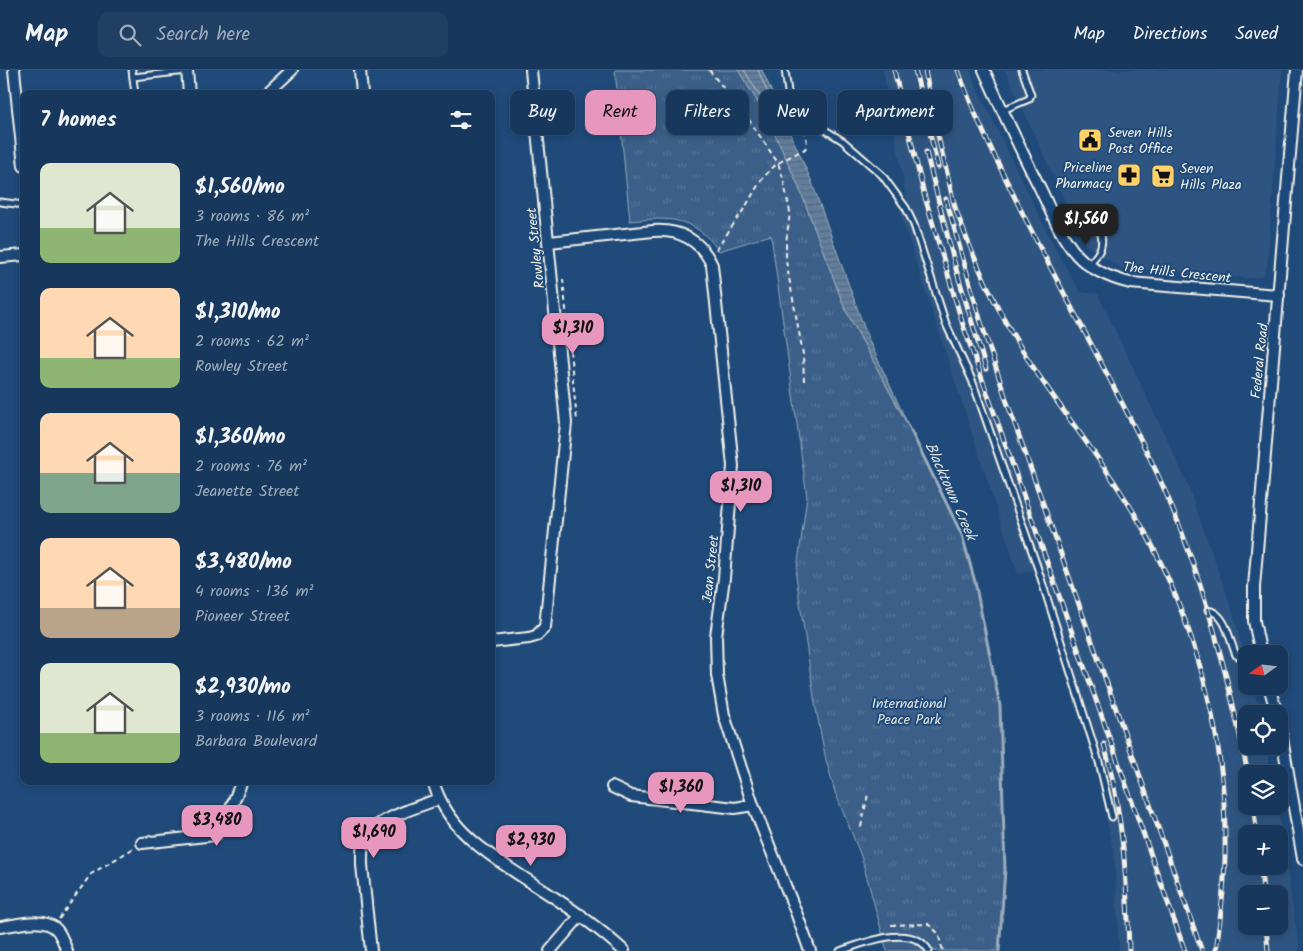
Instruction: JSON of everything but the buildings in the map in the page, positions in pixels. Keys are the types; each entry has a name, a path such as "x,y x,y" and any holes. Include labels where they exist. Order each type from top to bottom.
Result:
{"street":[{"path":"14,70 20,128"},
{"path":"187,70 189,90"},
{"path":"270,90 292,70"},
{"path":"360,70 362,90"},
{"name":"Rowley Street","path":"495,642 536,636 545,627 566,423 531,70"},
{"name":"The Hills Crescent","path":"984,70 1069,246 1088,265 1114,279 1130,283 1279,295"},
{"name":"Federal Road","path":"1259,645 1254,621 1253,602 1267,412 1279,295 1297,70"},
{"name":"Jean Street","path":"548,242 653,231 670,231 690,238 698,244 708,257 713,271 733,466 724,578 716,636 717,675 724,715 753,805 810,951"},
{"path":"0,257 20,254"},
{"path":"1285,755 1303,858"},
{"path":"142,843 215,835 224,825 240,785"},
{"path":"434,785 439,799 458,826 474,843 581,915 624,951"},
{"path":"612,787 631,796 735,808 753,805"},
{"path":"371,951 362,865 362,851 367,834 382,822 439,799"},
{"path":"550,951 581,915"},
{"path":"0,926 41,922 54,927 62,937 67,951"}],"lane":[{"path":"132,70 135,90"},
{"path":"133,77 187,70"},
{"path":"785,70 788,92 796,108 803,116 843,141 872,165 882,175 906,208 919,238 946,324 972,380 1038,566 1103,774 1112,817"},
{"path":"1002,110 1029,100 1030,95 1022,70"},
{"path":"0,202 20,204"},
{"path":"1053,215 1074,210 1090,217 1097,225 1102,237 1101,246 1096,256 1088,265"},
{"path":"1208,610 1217,614 1222,620 1238,656"},
{"path":"840,951 884,937 894,936 918,939 929,951"}],"path":[{"path":"709,70 747,117 778,163 790,212 786,261 802,346 804,381"},
{"path":"708,257 717,250 760,182 778,163 802,152"},
{"path":"860,827 868,794"},
{"path":"54,927 91,874 142,843"},
{"path":"891,925 928,924 938,933 944,951"}],"shaded area":[{"path":"883,70 970,70 1054,246 1080,292 1098,294 1186,480 1234,615 1242,645 1238,645 1238,695 1255,695 1258,705 1238,705 1238,755 1268,755 1270,765 1238,765 1238,815 1278,815 1280,825 1238,825 1238,875 1288,875 1300,951 1119,951 1114,847 1112,847 1100,783 1033,570 1018,574 900,213 908,206 895,135 953,135 953,90 887,90"},
{"name":"Seven Hills Plaza","path":"1005,70 1282,70 1268,256 1263,276 1246,278 1121,268 1085,244 1073,226 1067,206"}],"green space":[{"name":"International Peace Park","path":"615,70 738,70 759,104 759,135 775,135 799,187 845,309 912,433 962,535 975,582 1000,706 1005,870 999,951 887,951 861,856 835,792 826,760 815,704 796,576 807,497 771,235 719,251 700,231 680,221 657,219 630,221 621,135 656,135 656,90 617,90"}],"water":[{"path":"738,70 762,70 771,90 759,90 759,104"},
{"path":"775,135 791,135 811,180 868,338 912,433 845,309 799,187"}],"waterway":[{"name":"Blacktown Creek","path":"911,431 962,535 975,582 1000,706 1005,870 999,951"}],"railway":[{"path":"894,70 924,194 963,325 1185,951"},
{"path":"915,70 938,167"},
{"path":"925,70 932,109 955,205 983,277 1019,345 1118,487 1136,517 1169,581 1196,652 1214,725 1224,799 1225,866 1216,951"},
{"path":"958,70 978,120 1016,200 1140,438 1173,509 1200,583 1211,620 1222,659 1246,765"},
{"path":"926,152 956,269 986,369"},
{"path":"946,199 980,319 1007,402 1202,951"},
{"path":"1104,744 1120,821 1127,898 1129,951"},
{"path":"1254,815 1256,825"},
{"path":"1262,875 1262,885"},
{"path":"1267,935 1268,951"}],"place":[{"name":"Seven Hills Post Office","path":"1090,140"},
{"name":"Priceline Pharmacy","path":"1129,175"},
{"name":"Seven Hills Plaza","path":"1163,176"}]}
